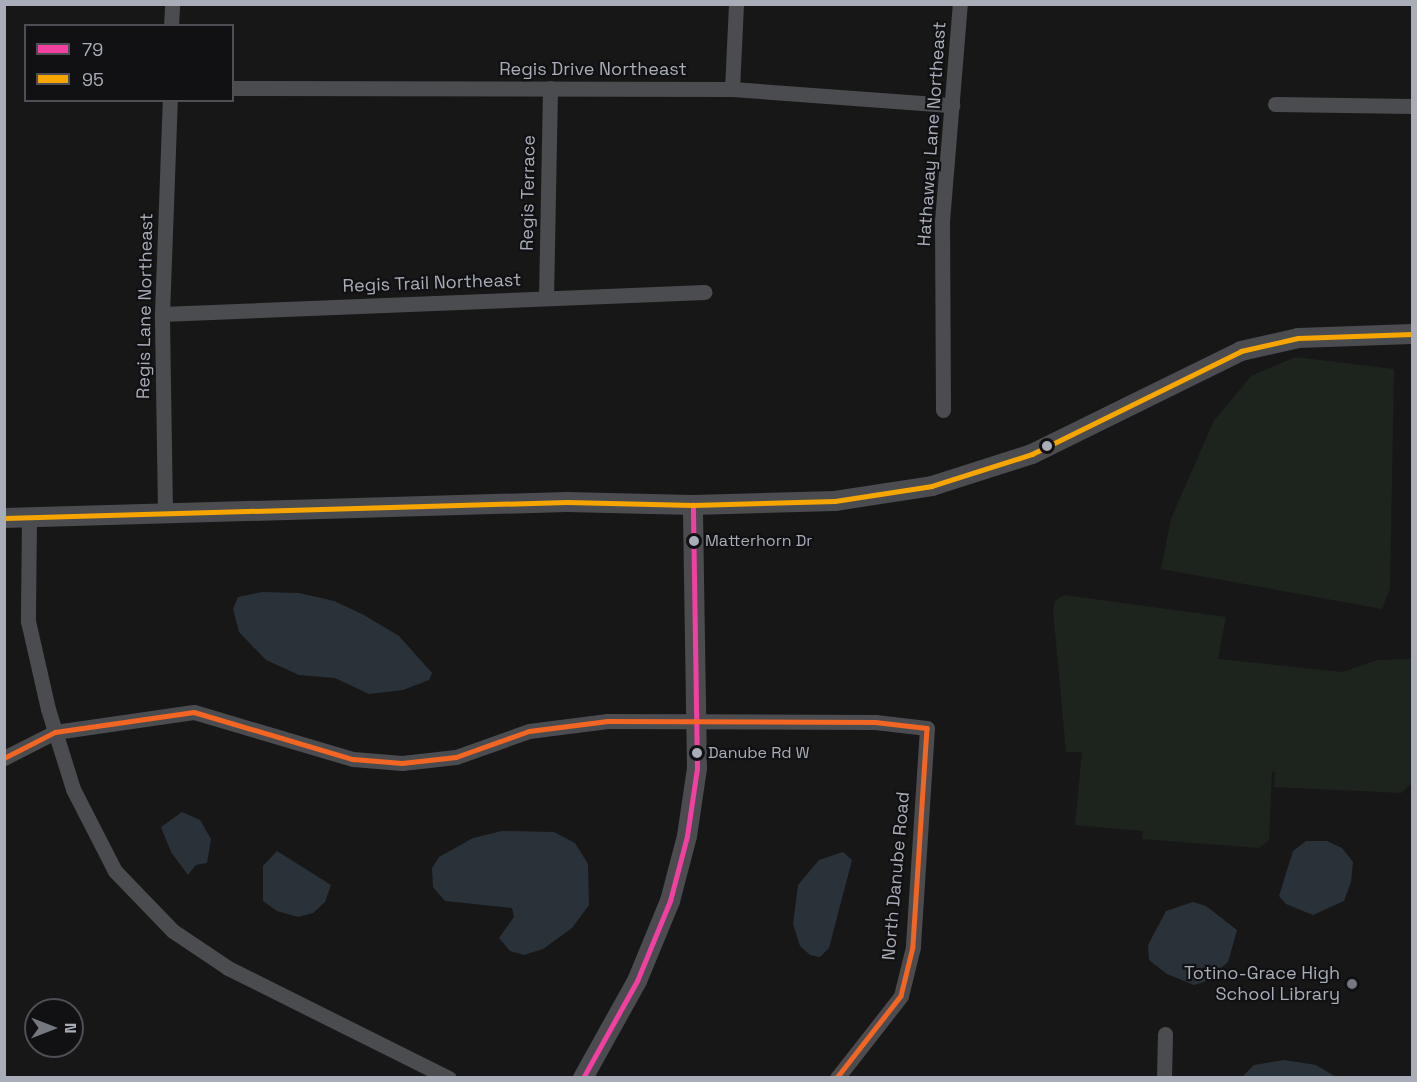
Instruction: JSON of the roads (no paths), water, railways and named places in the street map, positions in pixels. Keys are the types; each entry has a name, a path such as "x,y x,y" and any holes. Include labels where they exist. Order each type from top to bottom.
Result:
{"street":[{"path":"171,24 172,4"},
{"path":"732,89 736,4"},
{"name":"Hathaway Lane Northeast","path":"943,410 942,221 960,4"},
{"name":"Regis Drive Northeast","path":"234,88 732,89 952,105"},
{"name":"Regis Terrace","path":"546,298 550,88"},
{"name":"Regis Lane Northeast","path":"165,511 162,314 170,102"},
{"path":"1275,104 1413,106"},
{"name":"Regis Trail Northeast","path":"162,314 705,292"},
{"path":"4,518 165,511 567,502 693,505 835,501 932,486 1032,454 1241,351 1298,338 1413,334"},
{"path":"583,1077 637,981 670,901 687,836 697,768 693,505"},
{"path":"29,518 28,621 55,732 73,789 115,871 174,931 228,968 449,1077"},
{"path":"4,758 55,732 194,712 353,759 402,763 456,757 529,731 607,721 695,721"},
{"name":"North Danube Road","path":"695,721 875,722 927,728 913,947 901,996 837,1077"},
{"path":"1164,1077 1165,1034"}],"place":[{"name":"Matterhorn Dr","path":"694,541"},
{"name":"Danube Rd W","path":"697,753"},
{"name":"Totino-Grace High School Library","path":"1352,984"}]}
